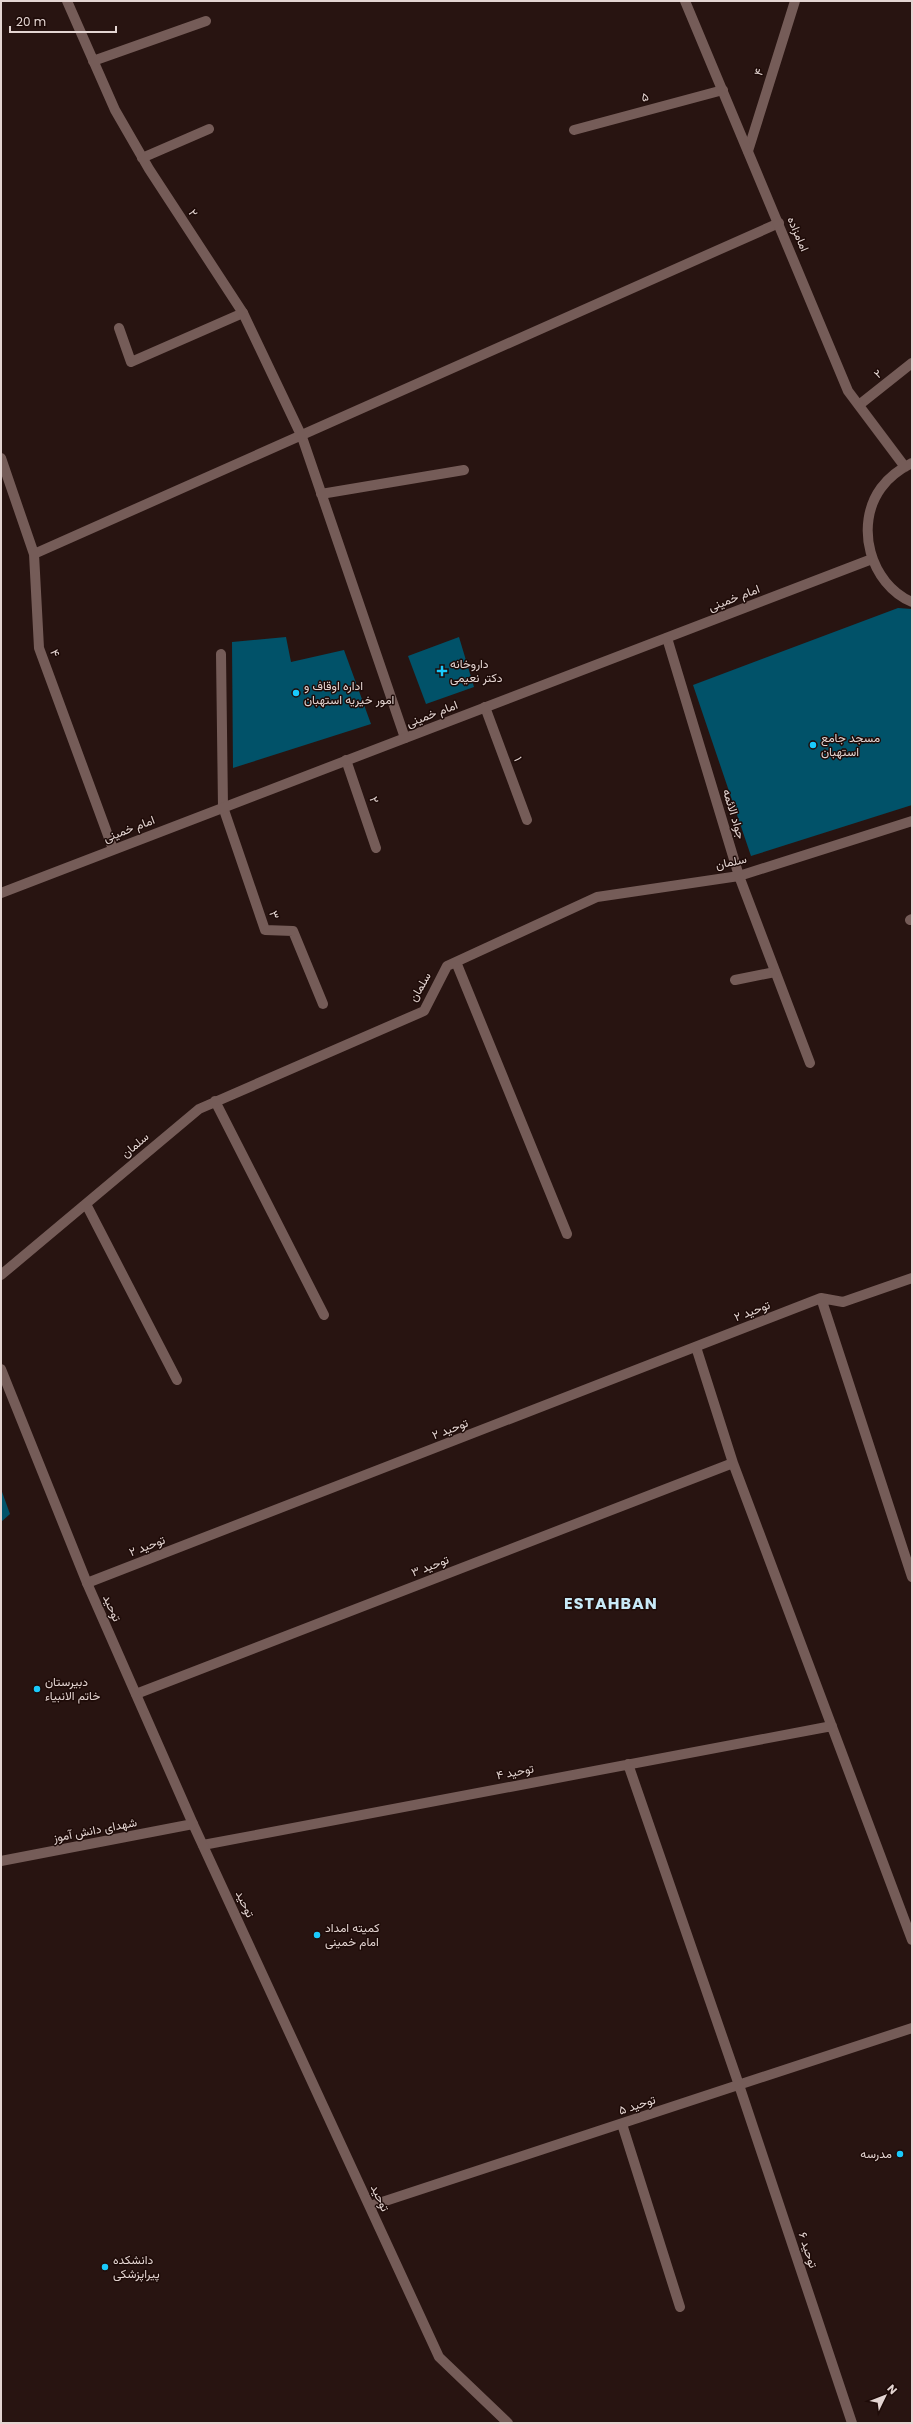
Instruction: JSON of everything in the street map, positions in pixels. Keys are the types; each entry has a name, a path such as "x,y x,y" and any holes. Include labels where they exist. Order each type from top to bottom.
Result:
{"street":[{"name":"۲","path":"67,1 115,110 142,158 243,313 302,437 405,738"},
{"name":"امامزاده","path":"686,1 848,391 908,465"},
{"name":"۴","path":"748,151 795,1"},
{"path":"94,61 206,21"},
{"name":"۵","path":"574,130 723,90"},
{"path":"142,158 209,129"},
{"path":"34,554 302,437 779,223"},
{"path":"118,328 131,362 243,313"},
{"name":"۲","path":"859,405 912,363"},
{"name":"۴","path":"1,458 34,554 39,648 113,849"},
{"path":"908,465 898,470 881,488 870,510 867,535 872,559 884,581 902,598 912,602"},
{"path":"321,494 464,470"},
{"name":"امام خمینی","path":"1,893 872,559"},
{"name":"جواد الائمه","path":"667,638 739,876 810,1063"},
{"path":"221,654 223,807"},
{"name":"۱","path":"485,707 527,820"},
{"name":"۲","path":"346,760 376,848"},
{"name":"۳","path":"223,807 265,930 293,931 323,1004"},
{"name":"سلمان","path":"1,1275 199,1108 424,1011 447,966 597,897 739,876 912,821"},
{"path":"456,962 567,1234"},
{"path":"735,980 776,972"},
{"path":"215,1101 324,1315"},
{"path":"86,1204 177,1380"},
{"path":"912,1278 843,1302 821,1298 912,1577"},
{"name":"توحید ۲","path":"87,1583 821,1298"},
{"path":"696,1347 733,1463 912,1940"},
{"name":"توحید","path":"1,1369 87,1583 193,1824 439,2357 508,2423"},
{"name":"توحید ۳","path":"136,1694 733,1463"},
{"name":"توحید ۴","path":"203,1845 832,1726"},
{"name":"توحید ۶","path":"628,1764 739,2085 852,2423"},
{"name":"شهدای دانش آموز","path":"1,1861 193,1824"},
{"name":"توحید ۵","path":"370,2206 912,2028"},
{"path":"622,2124 680,2307"}],"building":[{"name":"مسجد جامع استهبان","path":"898,608 912,609 912,805 751,856 693,685"},
{"name":"اداره اوقاف و امور خیریه استهبان","path":"286,637 291,662 344,650 371,724 233,768 232,642"},
{"name":"داروخانه دکتر نعیمی","path":"459,637 474,687 426,704 408,656"},
{"path":"1,1489 10,1514 1,1522"}],"place":[{"name":"داروخانه دکتر نعیمی","path":"442,671"},
{"name":"اداره اوقاف و امور خیریه استهبان","path":"296,693"},
{"name":"مسجد جامع استهبان","path":"813,745"},
{"name":"دبیرستان خاتم الانبیاء","path":"37,1689"},
{"name":"کمیته امداد امام خمینی","path":"317,1935"},
{"name":"مدرسه","path":"900,2154"},
{"name":"دانشکده پیراپزشکی","path":"105,2267"}],"district":[{"name":"ESTAHBAN","path":"611,1603"}]}
